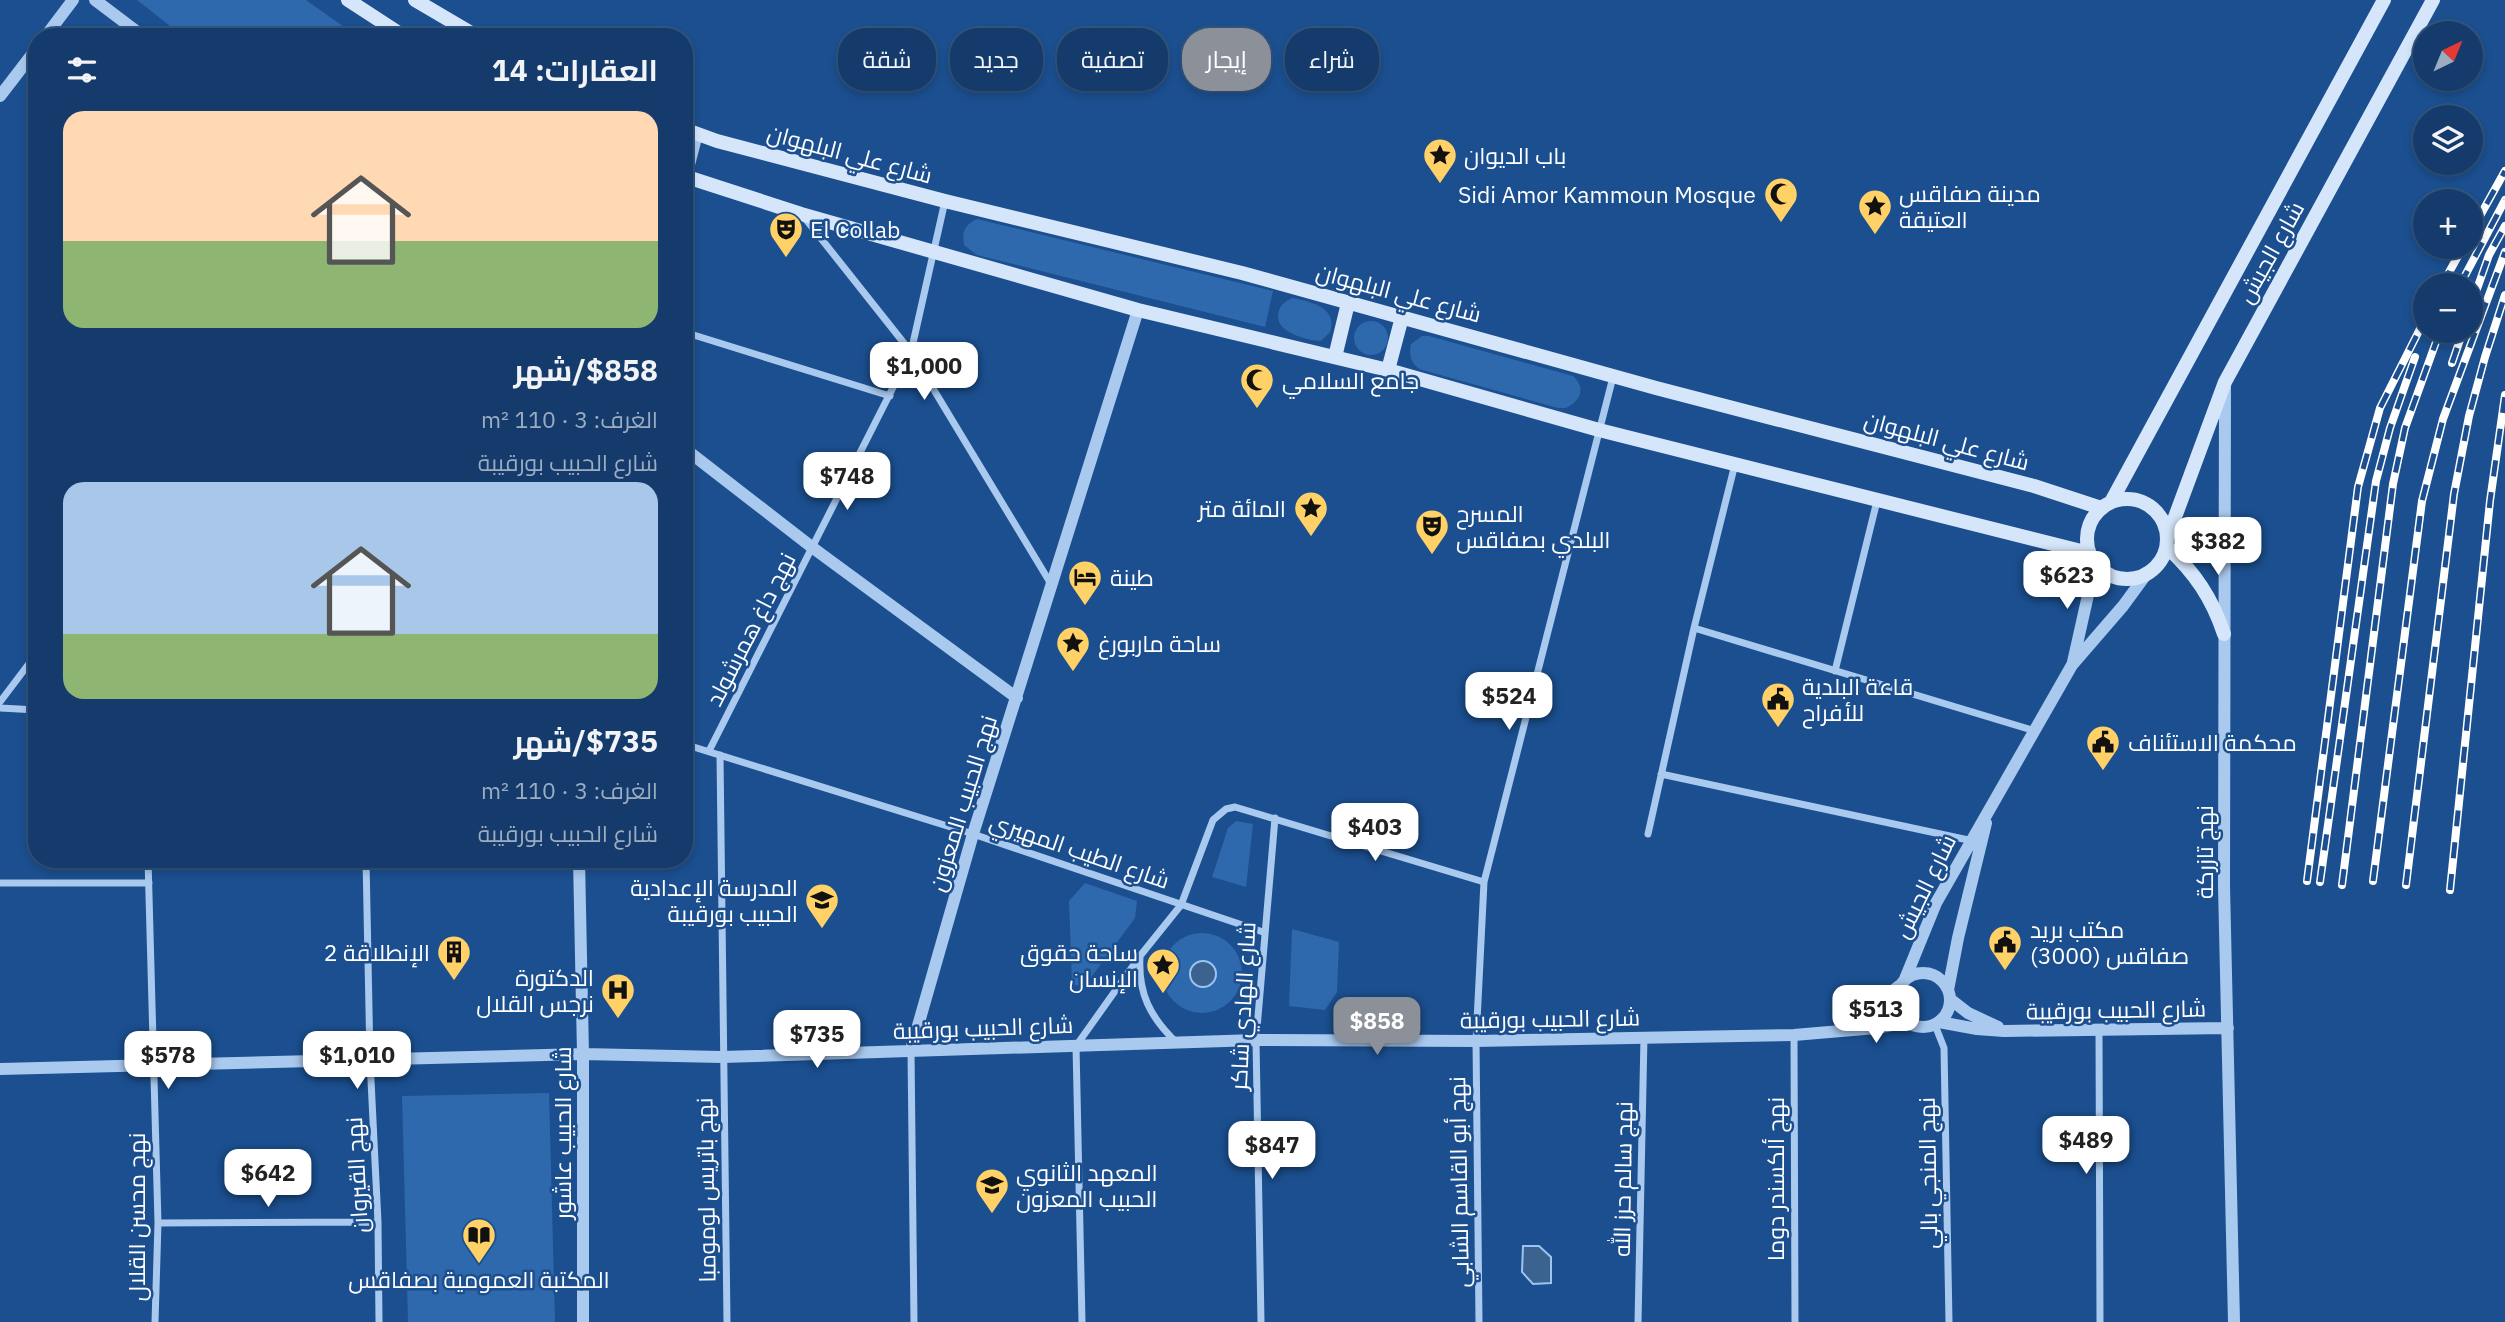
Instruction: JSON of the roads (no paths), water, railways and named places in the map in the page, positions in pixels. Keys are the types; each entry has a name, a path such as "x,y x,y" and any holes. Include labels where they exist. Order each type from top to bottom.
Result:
{"main road":[{"path":"348,0 391,28"},
{"path":"415,0 463,28"},
{"name":"شارع الجيش","path":"2106,505 2384,0"},
{"name":"شارع الجيش","path":"2168,542 2225,382 2433,0"},
{"name":"شارع علي البلهوان","path":"693,132 718,141 945,201 1242,273 1614,376 2106,505"},
{"path":"693,181 1138,310 1388,370 1599,430 2092,558"},
{"path":"1335,357 1348,303"},
{"path":"1388,370 1402,317"},
{"path":"2168,542 2155,569 2132,580 2118,579 2105,573 2092,558 2088,529 2106,505 2123,498 2148,504 2165,523 2168,542 2203,586 2216,609 2224,634"}],"street":[{"path":"52,28 73,0"},
{"path":"95,0 132,28"},
{"path":"0,96 28,60"},
{"name":"نهج داغ همرشولد","path":"709,751 911,352 945,201"},
{"path":"801,214 911,352 1052,587"},
{"name":"نهج الحبيب المعزون","path":"914,1322 911,1050 973,834 1138,310"},
{"path":"693,335 890,396"},
{"name":"نهج أبو القاسم الشابي","path":"1479,1322 1476,1041 1484,882 1614,376"},
{"name":"نهج تازركة","path":"2225,382 2224,886 2234,1322"},
{"path":"693,455 813,548 1017,698"},
{"path":"1648,834 1694,628 1735,464"},
{"path":"1835,671 1877,501"},
{"name":"شارع الجيش","path":"2072,665 2092,558"},
{"name":"شارع الجيش","path":"1902,982 1936,903 1976,842 2072,665 2145,576"},
{"path":"1694,628 2036,731"},
{"path":"0,702 28,665"},
{"path":"0,708 28,710"},
{"name":"شارع الطيب المهيري","path":"693,747 973,834 1263,932"},
{"path":"720,755 722,1056"},
{"path":"1661,774 1976,842"},
{"path":"1082,1322 1076,1046 1140,956 1181,905 1213,820 1219,813 1235,807 1484,882"},
{"name":"شارع الهادي شاكر","path":"1261,1322 1256,1040 1263,932 1275,818"},
{"name":"شارع الجيش","path":"1949,995 1976,842"},
{"name":"نهج محسن القلال","path":"148,868 158,1223 155,1322"},
{"name":"نهج القيروان","path":"366,868 379,1322"},
{"name":"شارع الحبيب عاشور","path":"579,868 583,1054 583,1322"},
{"path":"0,883 149,883"},
{"path":"1140,956 1139,976 1143,995 1156,1020 1176,1042"},
{"path":"1841,1031 1902,982 1913,974 1930,973 1938,977 1949,995 1945,1016 1937,1023 1920,1027 1907,1023 1901,1017 1895,1001 1902,982"},
{"name":"شارع الحبيب بورقيبة","path":"1949,995 1968,1013 2004,1031"},
{"name":"شارع الحبيب بورقيبة","path":"0,1069 583,1054 722,1056 1256,1040 1476,1041 1794,1035 1907,1023"},
{"name":"شارع الحبيب بورقيبة","path":"1937,1023 2004,1031 2228,1028"},
{"name":"نهج المنجي بالي","path":"1937,1023 1944,1048 1949,1322"},
{"path":"2099,1031 2100,1322"},
{"name":"نهج ألكسندر دوما","path":"1794,1035 1795,1322"},
{"name":"نهج سالم حرز الله","path":"1639,1322 1644,1037"},
{"name":"نهج باتريس لومومبا","path":"722,1056 727,1322"},
{"path":"158,1223 378,1222"}],"railway":[{"path":"2483,210 2505,171"},
{"path":"2466,273 2505,200"},
{"path":"2483,273 2505,226"},
{"path":"2373,881 2422,501 2443,419 2505,252"},
{"path":"2449,273 2456,259"},
{"path":"2406,885 2454,494 2469,416 2505,295"},
{"path":"2307,881 2358,487 2380,408 2413,343"},
{"path":"2342,885 2393,484 2405,428 2436,343"},
{"path":"2452,363 2459,343"},
{"path":"2320,882 2376,481 2390,428 2415,357"},
{"path":"2450,890 2490,501 2505,395"}],"place":[{"name":"باب الديوان","path":"1440,185"},
{"name":"Sidi Amor Kammoun Mosque","path":"1781,224"},
{"name":"مدينة صفاقس العتيقة","path":"1875,236"},
{"name":"El Collab","path":"786,259"},
{"name":"جامع السلامي","path":"1257,410"},
{"name":"المائة متر","path":"1311,538"},
{"name":"المسرح البلدي بصفاقس","path":"1432,556"},
{"name":"طينة","path":"1085,607"},
{"name":"ساحة ماربورغ","path":"1073,673"},
{"name":"قاعة البلدية للأفراح","path":"1778,729"},
{"name":"محكمة الاستئناف","path":"2103,772"},
{"name":"المدرسة الإعدادية الحبيب بورقيبة","path":"822,930"},
{"name":"مكتب بريد صفاقس (3000)","path":"2005,972"},
{"name":"الإنطلاقة 2","path":"454,982"},
{"name":"ساحة حقوق الإنسان","path":"1163,995"},
{"name":"الدكتورة نرجس القلال","path":"618,1020"},
{"name":"المعهد الثانوي الحبيب المعزون","path":"992,1215"},
{"name":"المكتبة العمومية بصفاقس","path":"479,1265"}]}
